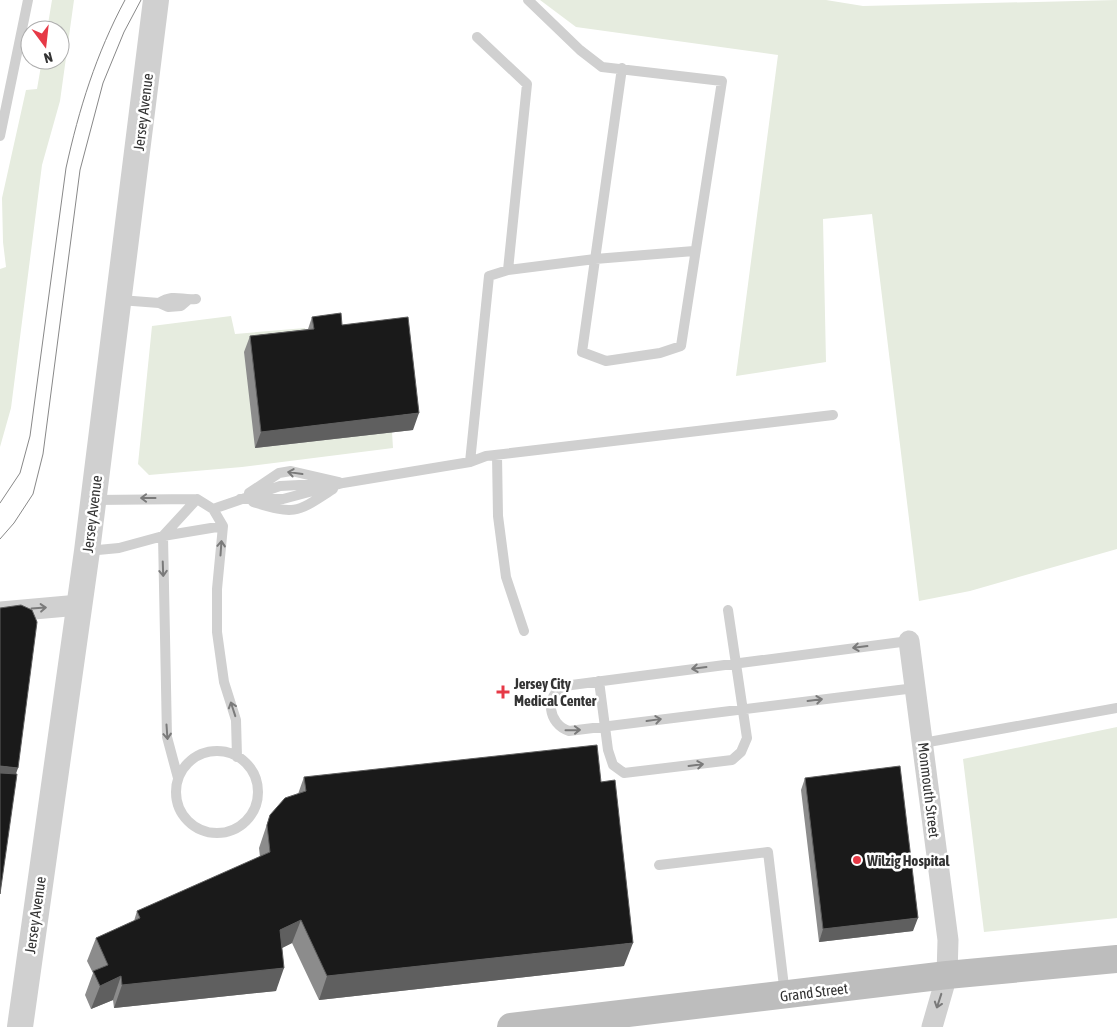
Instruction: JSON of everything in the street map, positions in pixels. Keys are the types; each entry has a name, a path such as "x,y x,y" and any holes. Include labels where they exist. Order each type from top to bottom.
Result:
{"main road":[{"name":"Grand Street","path":"511,1027 785,996 947,975 1117,959"}],"street":[{"name":"Jersey Avenue","path":"20,1027 94,500 156,0"},
{"path":"0,612 79,606"},
{"name":"Monmouth Street","path":"908,641 948,940 947,975 932,1027"}],"lane":[{"path":"0,136 28,0"},
{"path":"528,0 580,50 602,67 622,68 722,81 694,252 681,346 660,353 606,361 582,352 622,68"},
{"path":"477,37 527,84 508,270"},
{"path":"470,462 489,276 508,270 595,259 694,252"},
{"path":"119,300 159,303 168,307 181,306 192,299"},
{"path":"213,509 240,499 279,472 291,472 343,483 470,462 497,455 834,415"},
{"path":"497,455 498,516 506,577 524,631"},
{"path":"240,499 284,511 294,510 303,508 343,483"},
{"path":"178,778 192,759 203,754 226,752 238,757 247,764 254,774 258,787 257,800 252,813 244,823 232,830 219,833 205,832 193,826 184,816 178,804 176,791 178,778 166,737 162,536 197,499"},
{"path":"94,500 197,499 213,509 223,526 217,590 217,632 224,682 236,720 238,757"},
{"path":"87,551 119,548 162,536 223,526"},
{"path":"600,681 608,750 612,765 624,773 732,760 741,752 746,738 728,610"},
{"path":"908,641 564,686 555,690 551,698 554,722 560,728 569,731 915,688"},
{"path":"923,743 1117,708"},
{"path":"659,865 768,852 785,996"}],"shaded area":[{"path":"52,0 74,0 70,29 70,20 49,20"},
{"path":"540,0 826,0 863,6 1117,0 1117,549 970,591 919,601 872,214 823,219 826,362 736,376 778,55 576,27"},
{"path":"40,70 64,70 60,101 42,165 11,408 0,447 0,269 6,267 3,242 2,198 26,90 37,89"},
{"path":"231,316 235,334 305,328 306,333 255,448 392,432 393,448 242,467 149,475 138,464 152,326"},
{"path":"1117,727 1117,918 984,932 963,759"}],"building":[{"path":"341,313 342,325 408,317 419,413 261,432 250,336 314,329 312,317"},
{"path":"21,605 32,610 37,622 18,768 0,766 0,608"},
{"path":"597,745 601,782 615,780 633,943 327,976 301,920 280,930 284,968 122,985 121,976 100,986 93,971 108,965 96,938 140,918 137,911 270,852 267,825 270,815 285,798 306,791 304,777"},
{"name":"Wilzig Hospital","path":"900,766 918,918 823,929 805,778"},
{"path":"0,773 17,774 0,894"}],"tram line":[{"path":"0,503 20,473 30,436 66,168 71,146 97,61 125,0"},
{"path":"0,539 14,523 33,494 43,454 80,170 103,83 124,32 141,0"}],"place":[{"name":"Jersey City Medical Center","path":"503,692"},
{"name":"Wilzig Hospital","path":"857,860"}]}
